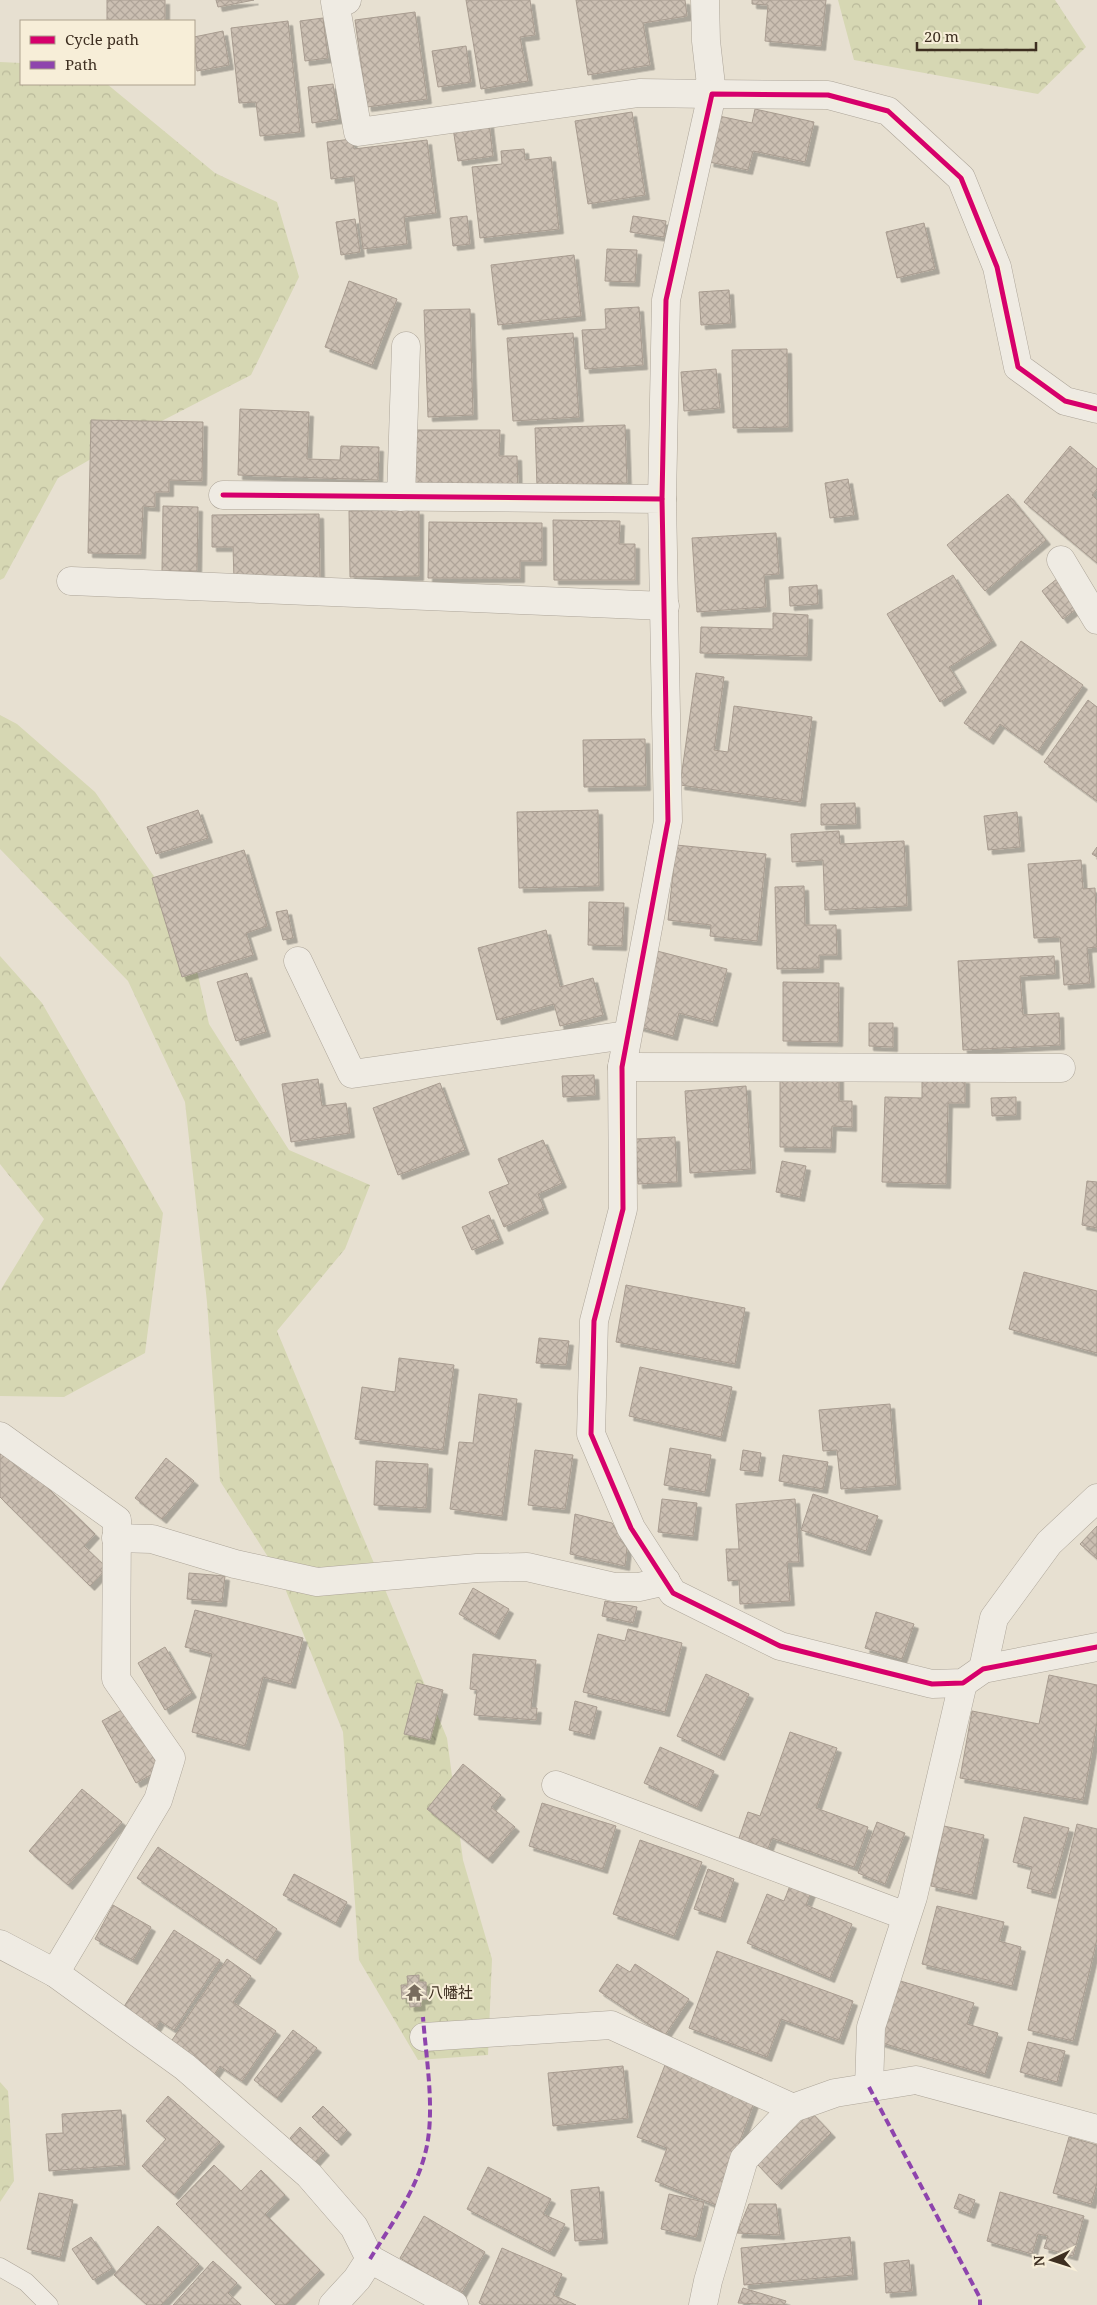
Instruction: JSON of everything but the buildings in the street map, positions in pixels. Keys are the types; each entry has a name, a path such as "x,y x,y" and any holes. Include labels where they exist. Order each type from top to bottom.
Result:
{"street":[{"path":"347,0 336,2 358,132 639,93 828,95 888,111 961,178 997,267 1018,367 1065,401 1097,409"},
{"path":"705,0 706,41 712,94 666,300 662,499 668,820 626,1035 622,1066 624,1209 594,1321 591,1434 631,1528 673,1593 780,1646 932,1684 1097,1646"},
{"path":"401,496 406,346"},
{"path":"223,495 662,499"},
{"path":"1061,560 1097,620"},
{"path":"71,581 665,606"},
{"path":"298,962 352,1074 626,1035"},
{"path":"622,1066 1061,1068"},
{"path":"0,1436 117,1520 116,1679 171,1758 158,1800 55,1974"},
{"path":"869,2087 871,2027 913,1897 973,1676 994,1618 1049,1543 1097,1498"},
{"path":"116,1538 152,1539 234,1564 317,1582 477,1568 527,1567 614,1587 639,1587 666,1581"},
{"path":"556,1785 906,1916"},
{"path":"0,1944 55,1974 185,2067 309,2175 354,2227 370,2259 454,2305"},
{"path":"424,2037 611,2025 793,2108"},
{"path":"703,2305 708,2281 744,2159 793,2108 835,2093 916,2080 1097,2129"},
{"path":"333,2305 357,2279 370,2259"}],"lane":[{"path":"0,2267 26,2282 49,2305"}],"green space":[{"path":"838,0 1055,0 1086,47 1038,94 854,60"},
{"path":"0,62 20,63 20,85 108,85 215,173 277,202 299,277 251,375 117,444 58,478 4,578 0,580"},
{"path":"0,715 17,724 95,792 186,922 209,1024 289,1150 370,1185 345,1249 277,1331 447,1738 463,1860 492,1959 488,2055 418,2060 359,1960 343,1732 280,1576 220,1481 207,1302 185,1102 128,981 0,849"},
{"path":"0,956 42,1003 163,1213 145,1353 64,1397 0,1396 0,1291 44,1219 0,1164"},
{"path":"0,2082 8,2091 14,2181 0,2202"}],"marked path":[{"path":"370,2259 408,2196 421,2168 425,2154 430,2121 430,2104 423,2017"},
{"path":"869,2087 980,2298 980,2305"}],"cycle path":[{"path":"662,499 666,300 712,94 828,95 888,111 961,178 997,267 1018,367 1065,401 1097,409"},
{"path":"223,495 662,499 668,821 622,1067 623,1209 594,1321 591,1434 631,1528 673,1593 780,1646 932,1684 963,1683 983,1669 1097,1647"}],"place":[{"name":"八幡社","path":"414,1992"}]}
